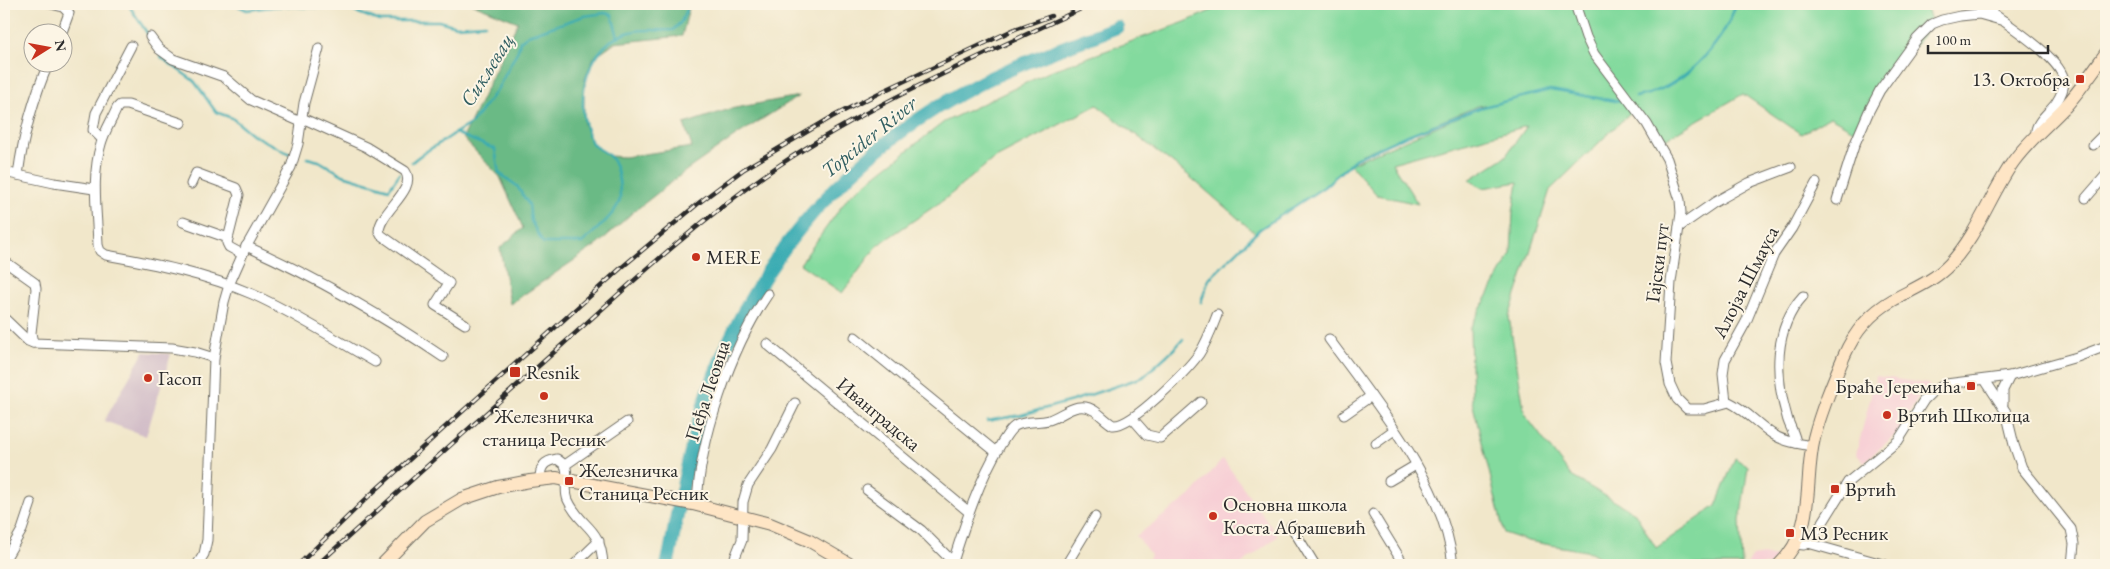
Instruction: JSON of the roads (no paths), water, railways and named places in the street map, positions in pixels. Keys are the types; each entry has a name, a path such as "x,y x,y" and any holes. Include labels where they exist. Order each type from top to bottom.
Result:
{"street":[{"path":"51,4 63,7 69,14 66,22"},
{"name":"Гајски пут","path":"1575,4 1594,54 1647,124 1667,159 1680,200 1680,227 1672,262 1666,354 1670,384 1679,402 1687,409 1704,409 1726,402"},
{"path":"1980,4 2020,32 2054,63 2064,80 2063,90 2058,101 2037,126 2036,134"},
{"path":"1836,200 1854,146 1876,97 1917,39 1937,22 1960,16 1979,14 2004,21"},
{"path":"150,37 159,49 173,60 224,77 251,100 366,147 405,171 408,174 408,184 382,220 379,231 449,283 435,305 465,324"},
{"path":"102,139 94,130 93,122 131,46"},
{"path":"197,565 204,554 208,534 214,358 229,285 244,250 291,167 298,144 301,120 319,48"},
{"path":"1802,544 1813,446 1822,412 1843,358 1855,335 1879,310 1935,278 1950,265 1974,234 2012,164 2036,134 2066,105 2106,53"},
{"path":"18,175 32,106 45,72"},
{"path":"181,123 124,104 117,108 102,139 96,166 94,189 100,251 106,255 174,268 229,285 293,313 375,362"},
{"path":"2093,145 2106,132"},
{"path":"1680,227 1715,202 1749,183 1790,168"},
{"path":"4,172 54,183 94,189"},
{"path":"191,184 196,173 236,188 238,194 227,243 229,248 244,250 292,266 335,289 403,330 443,357"},
{"path":"2086,198 2106,175"},
{"name":"Алојза Шмауса","path":"1726,402 1723,374 1725,360 1746,322 1774,254 1792,228 1816,183"},
{"path":"183,222 228,238"},
{"path":"4,261 35,283 31,333 33,343"},
{"name":"Пеђа Леовца","path":"695,505 698,484 718,402 738,345 756,311 768,294"},
{"path":"1796,443 1785,409 1779,358 1784,328 1789,314 1803,296"},
{"path":"867,490 921,530 953,563 969,512 984,474 1014,426 1022,423 1049,420 1064,411 1077,407 1091,409 1113,425 1121,425 1132,419 1193,361 1205,344 1217,315"},
{"path":"4,318 28,341 33,343 172,348 214,358"},
{"path":"855,337 996,452"},
{"path":"1329,339 1371,396 1416,464 1430,490 1449,540 1454,565"},
{"name":"Иванградска","path":"767,344 969,512"},
{"path":"1779,565 1802,544 1848,482 1898,440 1924,400 1933,391 1946,384 2010,376 2077,357 2106,346"},
{"path":"2003,405 2003,390 2010,376"},
{"path":"1985,380 2003,405 2019,463 2030,480 2071,529 2074,544 2072,565"},
{"path":"1344,415 1371,396"},
{"path":"1132,419 1147,435 1160,438 1201,402"},
{"path":"1726,402 1738,407 1774,435 1796,443 1813,446"},
{"path":"732,565 742,540 743,502 748,485 772,449 795,403"},
{"path":"565,465 627,422"},
{"path":"1376,443 1394,430"},
{"path":"540,479 541,469 547,462 557,459 565,465 566,490 569,501 572,508 594,532 599,541 603,553 603,565"},
{"path":"1389,481 1416,464"},
{"path":"382,565 420,526 456,502 483,491 540,479 567,479 695,505 742,517 791,532 851,565"},
{"path":"4,561 22,530 32,503"},
{"path":"1373,514 1404,565"},
{"path":"1066,565 1095,517"},
{"path":"1291,526 1315,565"},
{"path":"574,565 599,541"},
{"path":"1802,544 1886,565"}],"waterway":[{"name":"Сикљевац","path":"128,4 149,36"},
{"path":"234,4 247,10 279,6 348,9 380,21 439,21 456,26 485,24"},
{"name":"Сикљевац","path":"412,162 455,133 495,149 499,173 517,186 529,205 531,221 543,243 582,243 611,216 619,203 620,197 619,180 614,162 607,154 593,145 586,128 583,111 584,93 587,76 594,60 604,47 618,37 640,30 673,30 681,22 689,4"},
{"path":"1636,97 1669,85 1698,64 1721,36 1736,4"},
{"name":"Сикљевац","path":"455,133 472,123 498,88 518,50 520,41 528,35 584,16 605,13 612,15 618,37"},
{"name":"Topcider River","path":"667,565 695,436 703,407 728,343 753,295 782,251 816,210 853,172 893,138 937,107 984,81 1117,27"},
{"name":"Сикљевац","path":"160,54 162,58 194,81 216,112 232,118 253,135 290,154"},
{"path":"1201,302 1209,279 1260,229 1324,187 1355,159 1403,137 1479,108 1550,90 1615,101 1620,100"},
{"name":"Сикљевац","path":"307,158 319,161 343,175 389,189 400,173"},
{"path":"987,421 1021,415 1072,401 1143,377 1183,339"}],"railway":[{"path":"317,565 640,275 749,186 815,142 892,99 1091,4"},
{"path":"298,565 369,496 621,268 700,202 744,169 832,117 879,93 1015,29 1051,16"}],"place":[{"name":"13. Октобра","path":"2080,79"},
{"name":"MERE","path":"696,257"},
{"name":"Resnik","path":"515,372"},
{"name":"Гасоп","path":"148,378"},
{"name":"Браће Јеремића","path":"1971,386"},
{"name":"Железничка станица Ресник","path":"544,396"},
{"name":"Вртић Школица","path":"1887,415"},
{"name":"Железничка Станица Ресник","path":"569,481"},
{"name":"Вртић","path":"1835,489"},
{"name":"Основна школа Коста Абрашевић","path":"1213,516"},
{"name":"МЗ Ресник","path":"1790,533"}]}
